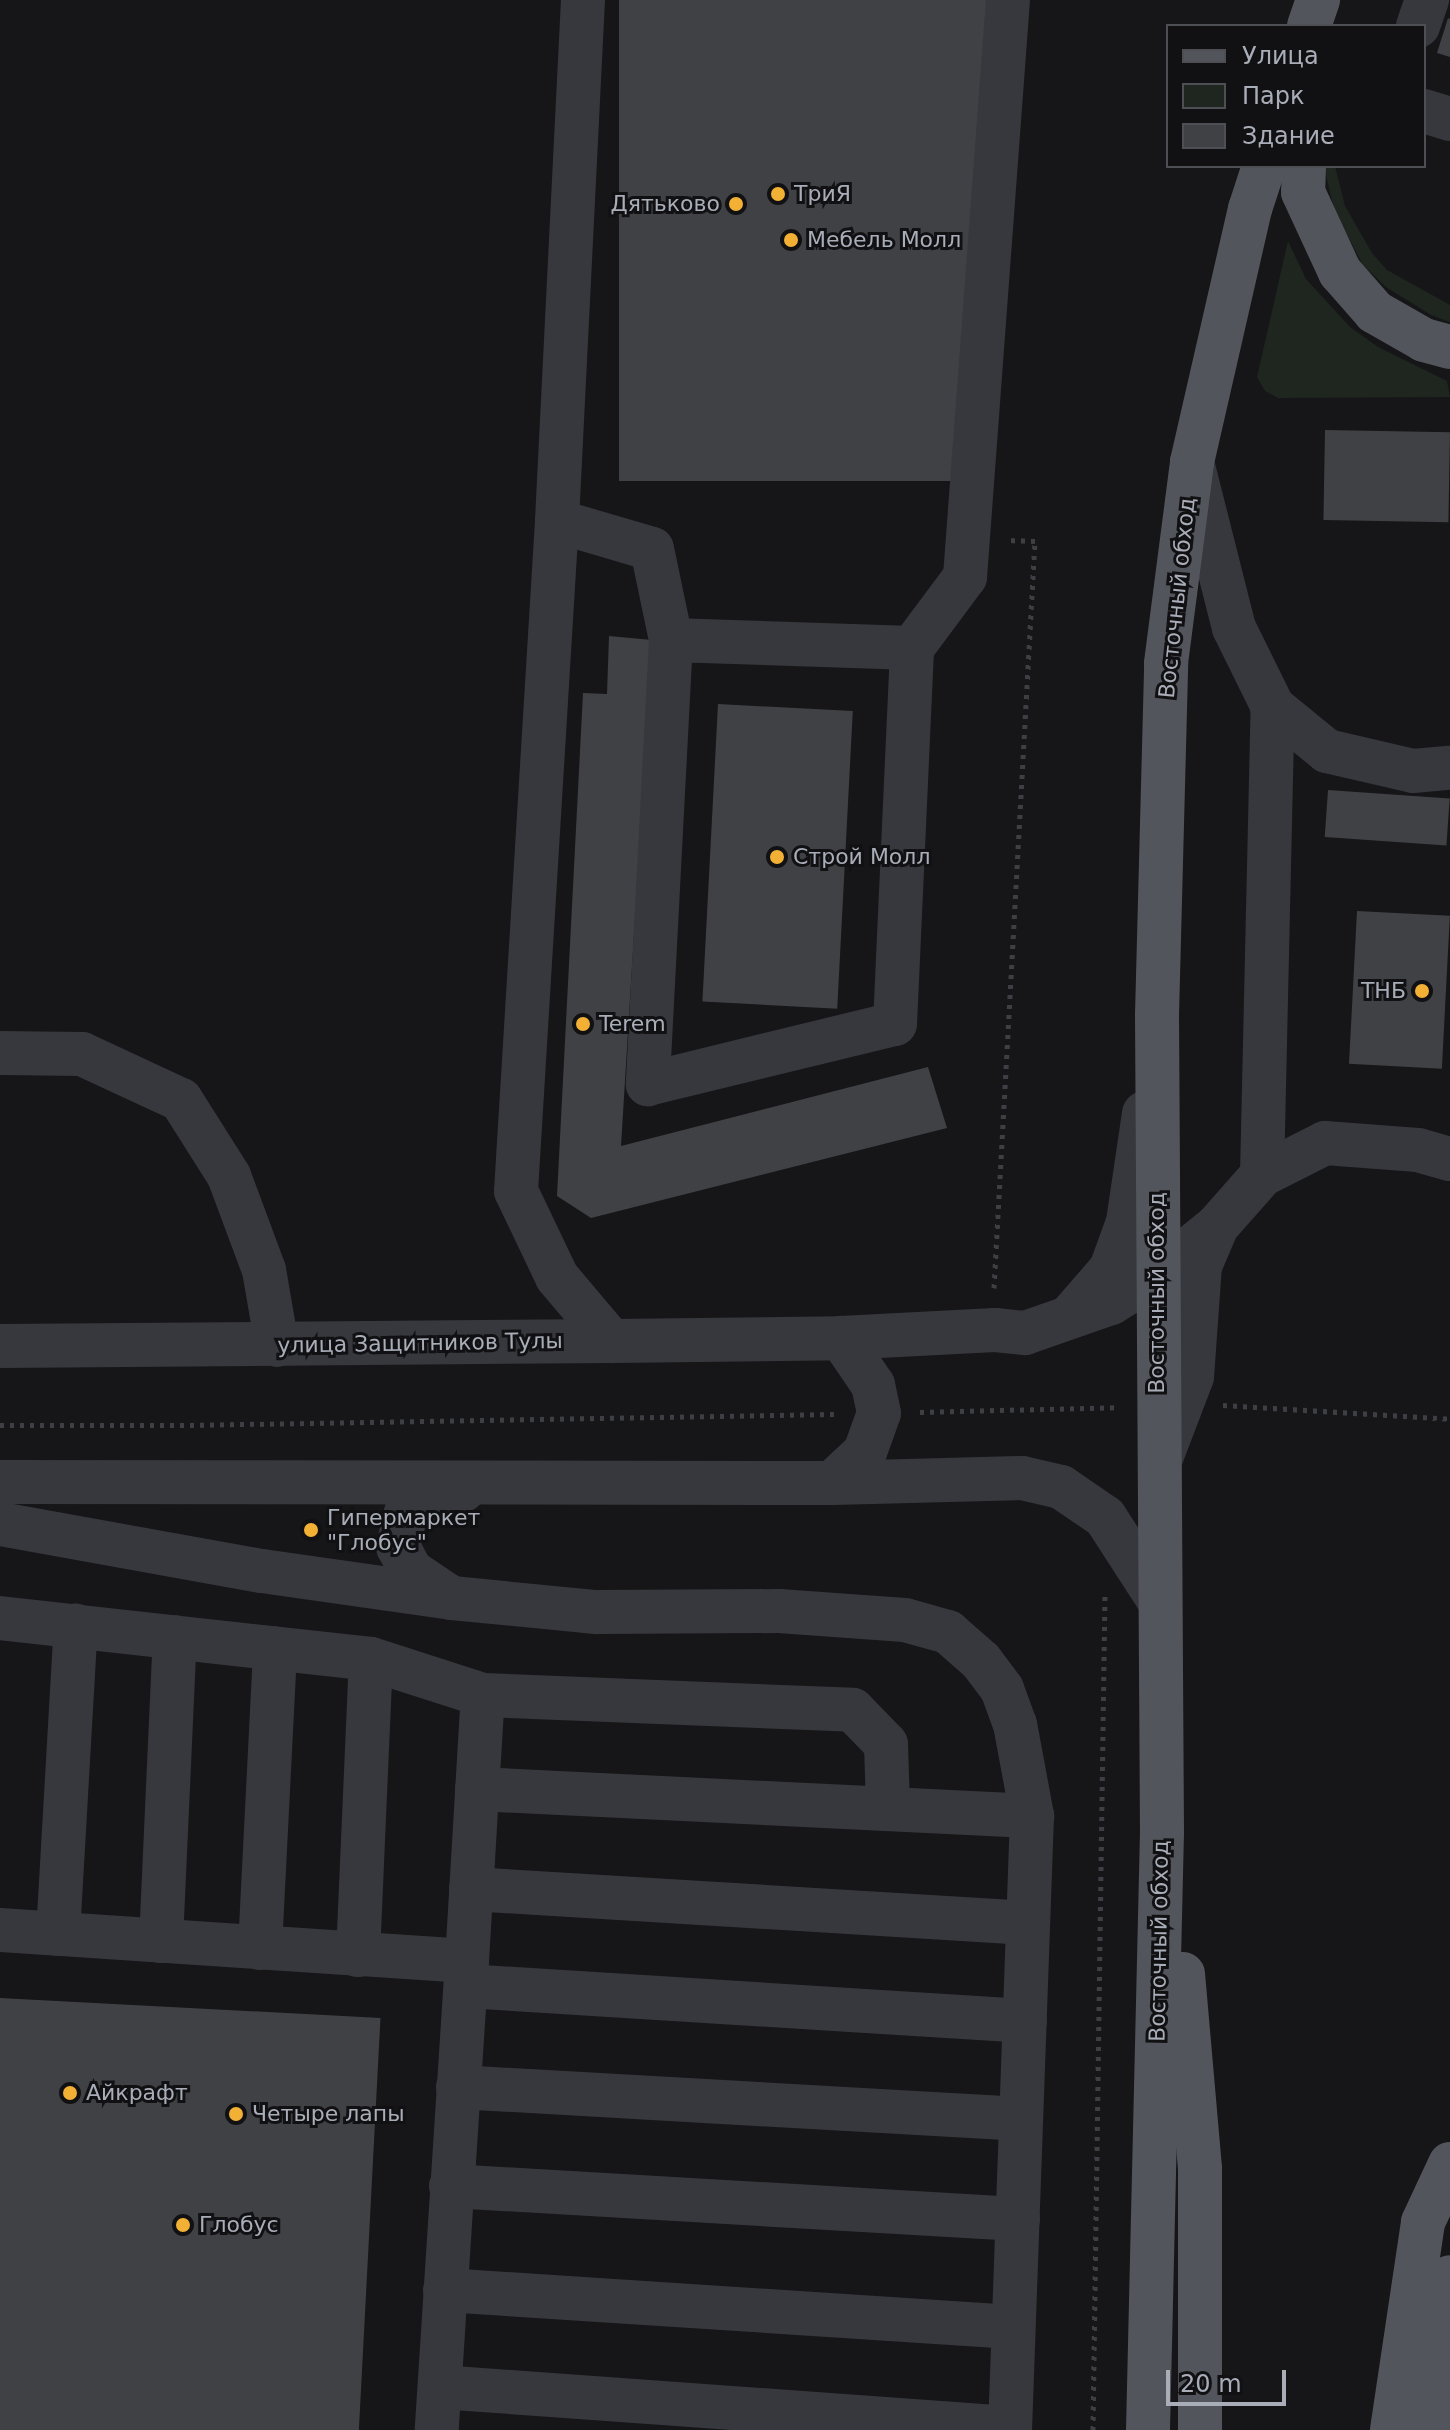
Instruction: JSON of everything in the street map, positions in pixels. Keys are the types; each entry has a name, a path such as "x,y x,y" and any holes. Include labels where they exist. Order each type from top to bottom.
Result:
{"main road":[{"path":"1310,24 1318,0"},
{"path":"1316,24 1318,0"},
{"name":"Восточный обход","path":"1148,2430 1162,1833 1158,1467 1169,1406 1159,1273 1157,1015 1166,663 1192,462 1250,209 1263,168"},
{"path":"1304,168 1303,192 1340,272 1375,312 1424,340 1450,347"},
{"path":"1162,1833 1178,1919 1200,2169 1200,2430"},
{"path":"1392,2430 1423,2222 1450,2164"},
{"path":"1430,2430 1450,2277"}],"street":[{"path":"583,0 557,521 516,1191 557,1277 611,1341"},
{"path":"557,521 652,549 671,640 648,1084 895,1024 912,648 965,577 1008,0"},
{"path":"1419,24 1427,0"},
{"path":"1426,112 1450,119"},
{"path":"1192,462 1234,628 1273,707 1327,751 1413,771 1450,768"},
{"path":"671,640 912,648"},
{"path":"1262,1175 1273,707"},
{"path":"1069,1318 1111,1269 1128,1222 1157,1015"},
{"path":"0,1053 82,1054 181,1100 229,1176 264,1270 277,1345"},
{"path":"1169,1406 1192,1377 1200,1266 1217,1226 1262,1175 1325,1143 1418,1150 1450,1159"},
{"name":"улица Защитников Тулы","path":"0,1346 841,1338 995,1330 1025,1333 1111,1303 1159,1273 1217,1226"},
{"path":"832,1483 865,1452 879,1413 873,1385 841,1338"},
{"path":"0,1482 508,1480 832,1483 1022,1478 1061,1487 1105,1517 1158,1599"},
{"path":"452,1598 411,1571 398,1547 406,1513 439,1496 508,1480"},
{"path":"0,1524 262,1571 452,1598 596,1612 779,1611 905,1620 948,1632 981,1661 1002,1689 1015,1724 1032,1816 1010,2429 440,2387"},
{"path":"0,1618 371,1659 483,1695 853,1710 886,1744 888,1809"},
{"path":"58,1934 76,1626"},
{"path":"161,1941 175,1637"},
{"path":"260,1948 275,1648"},
{"path":"358,1955 371,1659"},
{"path":"437,2430 483,1695"},
{"path":"477,1789 1032,1816"},
{"path":"471,1889 1028,1923"},
{"path":"0,1930 358,1955 466,1974 1025,2021"},
{"path":"458,2087 1021,2119"},
{"path":"451,2186 1018,2219"},
{"path":"445,2290 1013,2327"}],"path":[{"path":"968,537 1035,541 994,1289"},
{"path":"0,1425 190,1425 1169,1406 1450,1419"},
{"path":"1093,2430 1105,1594 1101,1579"}],"green space":[{"path":"1324,168 1336,168 1345,206 1372,253 1387,270 1450,305 1450,322 1431,315 1386,287 1363,265 1334,210"},
{"path":"1288,241 1306,279 1350,327 1378,347 1447,381 1450,397 1278,398 1265,391 1257,377"}],"building":[{"name":"Мебель Молл","path":"619,0 987,0 987,481 619,481"},
{"path":"1450,19 1450,57 1437,53"},
{"path":"1325,430 1450,432 1448,522 1323,520"},
{"path":"609,636 652,640 621,1146 928,1067 947,1128 591,1218 557,1196 583,693 607,694"},
{"name":"Строй Молл","path":"718,704 853,711 837,1009 702,1002"},
{"path":"1328,790 1450,799 1446,845 1325,837"},
{"path":"1357,911 1450,916 1442,1069 1349,1064"},
{"name":"Глобус","path":"0,1998 380,2018 359,2430 0,2430"}],"place":[{"name":"ТриЯ","path":"778,194"},
{"name":"Дятьково","path":"736,204"},
{"name":"Мебель Молл","path":"791,240"},
{"name":"Строй Молл","path":"777,857"},
{"name":"ТНБ","path":"1422,991"},
{"name":"Terem","path":"583,1024"},
{"name":"Гипермаркет \"Глобус\"","path":"311,1530"},
{"name":"Айкрафт","path":"70,2093"},
{"name":"Четыре лапы","path":"236,2114"},
{"name":"Глобус","path":"183,2225"}]}
